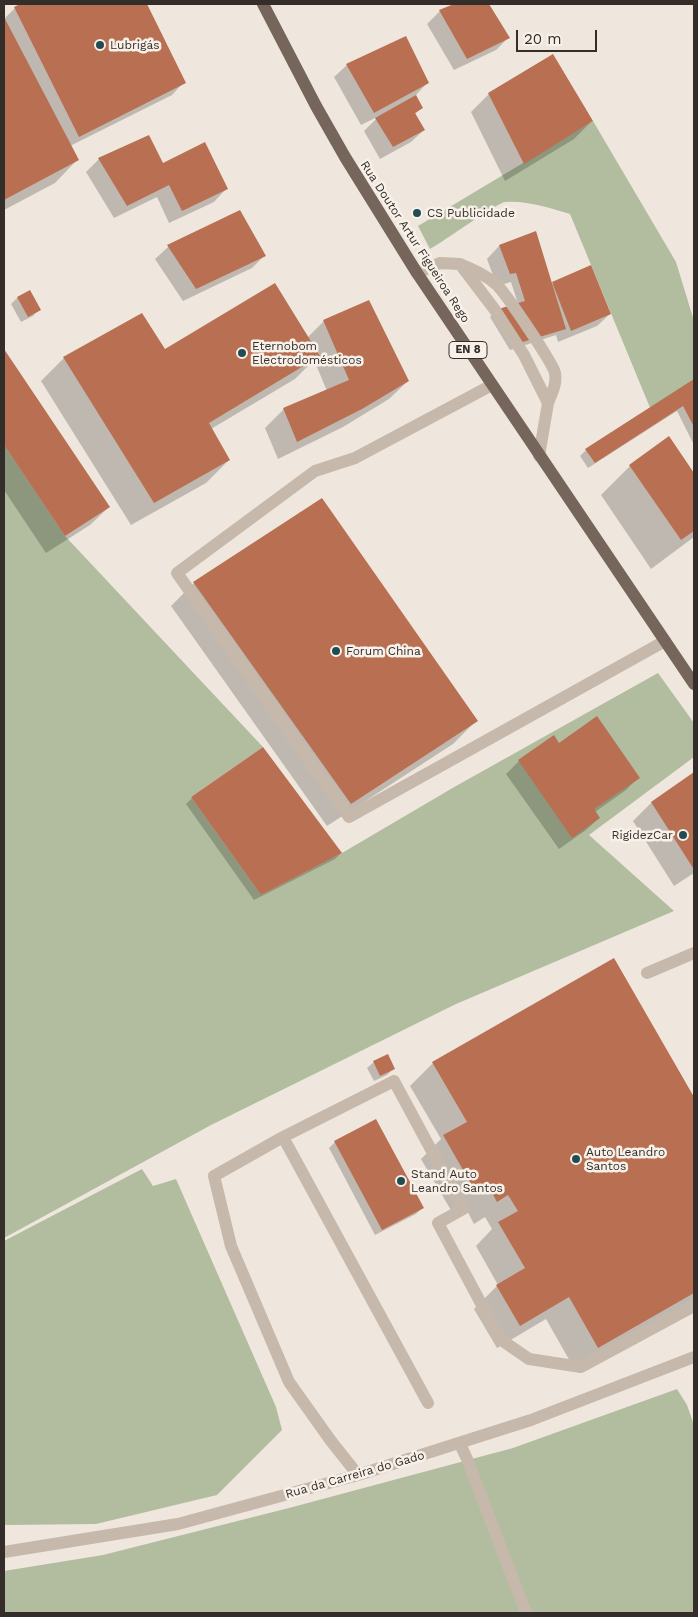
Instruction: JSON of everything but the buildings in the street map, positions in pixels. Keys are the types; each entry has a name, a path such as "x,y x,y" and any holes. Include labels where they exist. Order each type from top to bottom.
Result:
{"main road":[{"name":"Rua Doutor Artur Figueiroa Rego","path":"263,4 345,157 417,273 694,684"}],"street":[{"path":"417,273 440,263 460,264 478,271 498,286 548,357 555,372 555,385 548,403 540,456"},
{"path":"460,264 495,310 524,355 548,403"},
{"path":"492,385 355,458 315,471 177,573 349,817 665,641"},
{"path":"647,973 694,953"},
{"path":"358,1475 289,1382 231,1246 214,1176 394,1081 463,1209 438,1223 500,1339 529,1359 581,1366 694,1306"},
{"path":"283,1138 428,1403"},
{"name":"Rua da Carreira do Gado","path":"4,1552 178,1524 358,1475 531,1420 693,1360"},
{"path":"460,1444 468,1459 526,1613"}],"green space":[{"path":"593,121 676,262 694,321 694,384 651,410 570,214 529,203 505,202 430,249 418,226"},
{"path":"4,445 65,536 263,747 191,797 261,895 342,853 456,786 658,673 694,723 694,757 589,835 674,911 456,1004 211,1125 4,1238"},
{"path":"142,1169 153,1186 176,1179 276,1407 282,1430 217,1495 96,1524 4,1525 4,1241"},
{"path":"677,1389 687,1405 694,1425 694,1613 4,1613 4,1571 103,1555 513,1448"}],"place":[{"name":"Lubrigás","path":"100,45"},
{"name":"CS Publicidade","path":"417,213"},
{"name":"Eternobom Electrodomésticos","path":"242,353"},
{"name":"Forum China","path":"336,651"},
{"name":"RigidezCar","path":"683,835"},
{"name":"Auto Leandro Santos","path":"576,1159"},
{"name":"Stand Auto Leandro Santos","path":"401,1181"}]}
